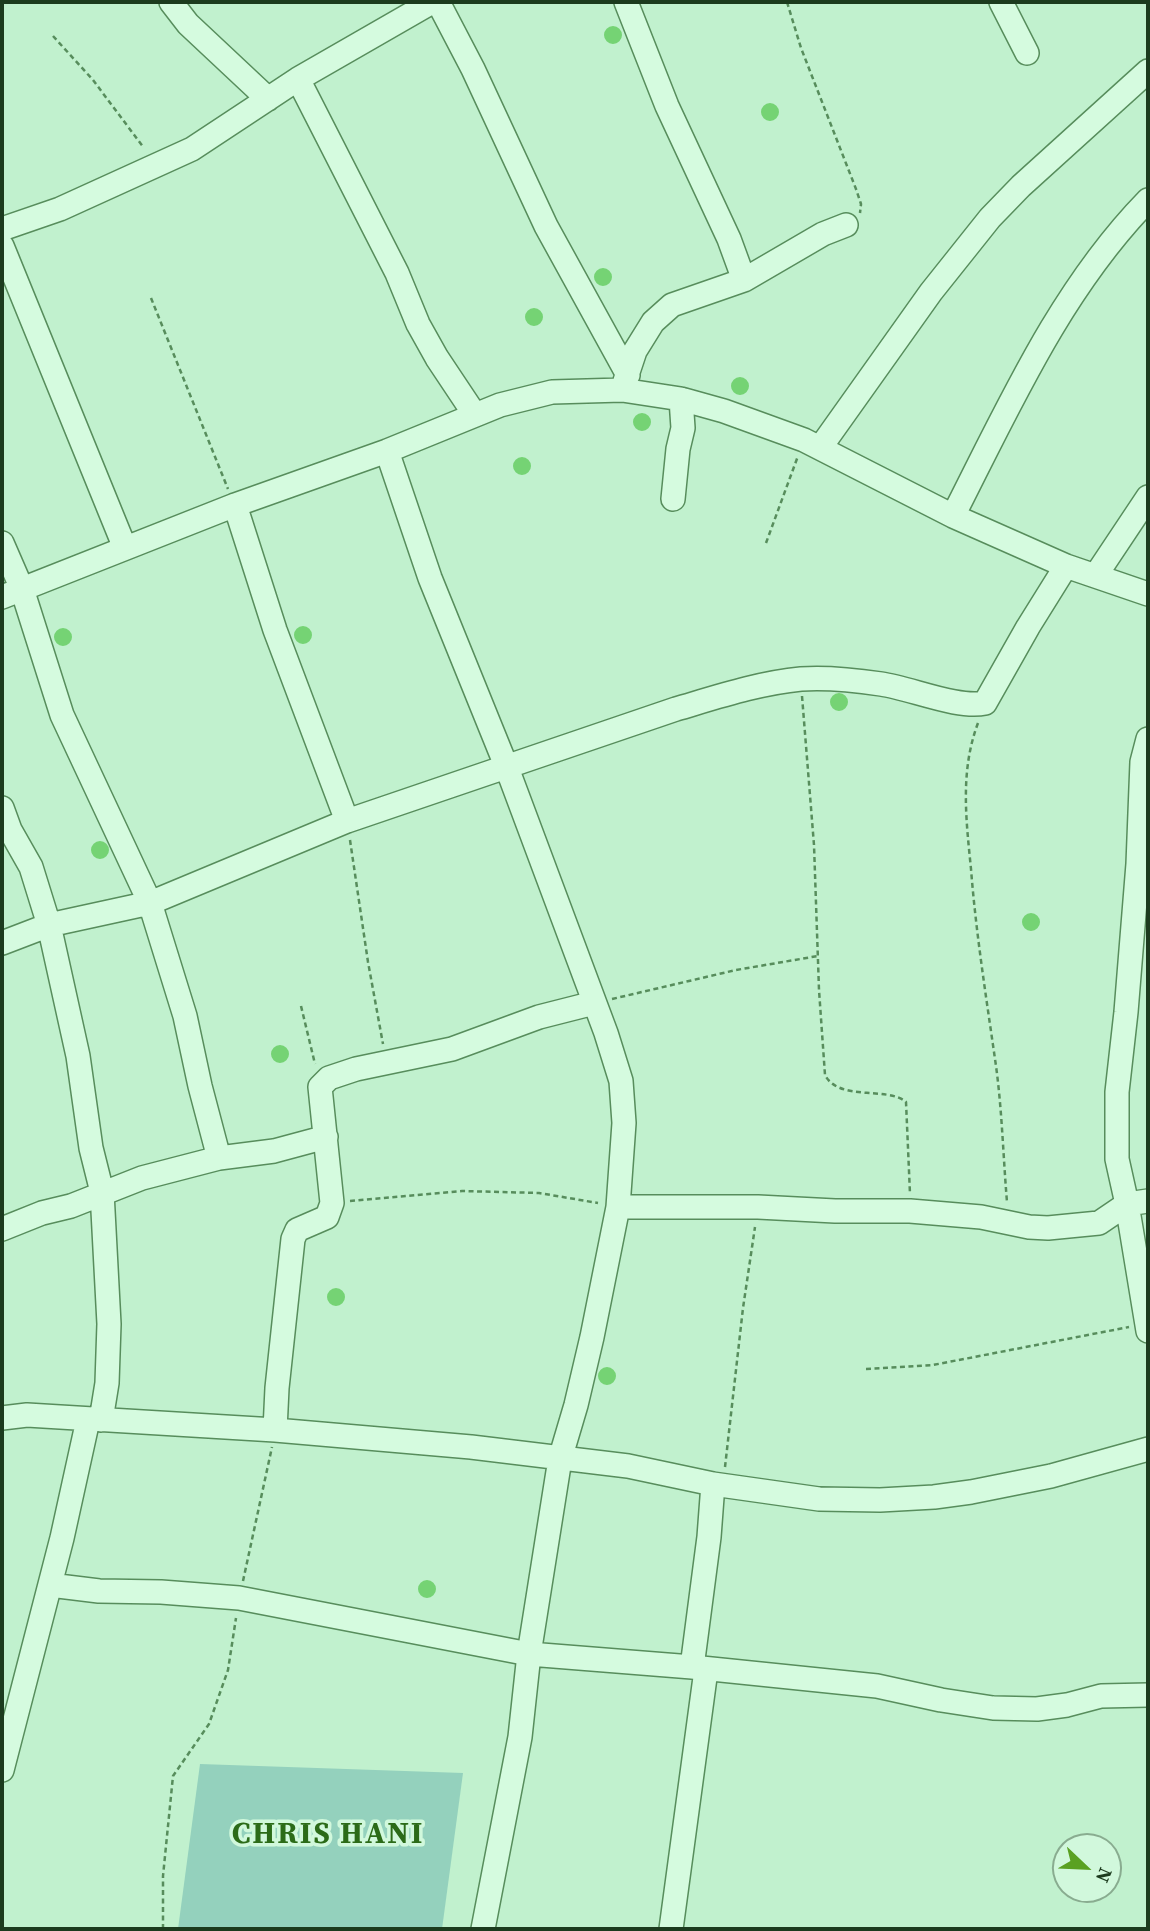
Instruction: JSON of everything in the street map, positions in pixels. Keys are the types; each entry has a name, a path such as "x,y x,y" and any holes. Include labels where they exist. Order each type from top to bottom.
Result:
{"street":[{"path":"171,2 188,24 268,99"},
{"path":"2,229 60,209 192,149 298,79 432,2"},
{"path":"438,2 625,382"},
{"path":"626,2 667,106 729,239 744,280"},
{"path":"1001,2 1027,53"},
{"path":"812,444 990,218 1045,163 1148,71"},
{"path":"298,79 397,273 418,324 475,415"},
{"path":"953,516 1023,375 1076,292 1148,200"},
{"path":"625,382 635,351 653,322 671,305 744,280 823,234 846,225"},
{"path":"2,247 66,410 125,548"},
{"path":"12,593 235,505 387,451 500,405 552,392 625,382 724,411 812,444 953,516 1066,566 1148,594"},
{"path":"673,499 683,428 681,399"},
{"path":"387,451 430,578 507,768 606,1033 621,1081 624,1123 618,1207 590,1348 560,1458 520,1737 483,1929"},
{"path":"1096,575 1148,496"},
{"path":"235,505 275,630 347,821"},
{"path":"2,543 12,593 62,715 150,903 185,1016 219,1158"},
{"path":"2,943 49,925 150,903 347,821 676,709 725,695 800,679 844,680 884,684 968,704 985,703 1027,627 1066,566"},
{"path":"1148,739 1142,762 1138,864 1117,1092 1117,1159 1138,1202 1148,1327"},
{"path":"2,808 10,830 31,867 49,925 76,1044 91,1148 102,1192 109,1324 107,1383 79,1469 2,1770"},
{"path":"275,1430 294,1235 297,1230 327,1217 332,1203 320,1087 336,1075 452,1049 539,1017 594,1003"},
{"path":"2,1228 42,1213 71,1206 142,1178 219,1158 274,1151 326,1137"},
{"path":"618,1207 910,1211 981,1217 1048,1228 1099,1223 1138,1202"},
{"path":"2,1419 27,1415 275,1430 458,1446 628,1466 718,1485 819,1499 934,1497 1051,1476 1148,1449"},
{"path":"671,1929 718,1485"},
{"path":"50,1586 239,1598 530,1654 877,1686 993,1708 1037,1709 1101,1696 1148,1695"}],"path":[{"path":"787,2 800,48 860,204 861,211 857,218 846,225"},
{"path":"52,37 93,80 156,165"},
{"path":"151,298 235,505"},
{"path":"766,543 812,444"},
{"path":"800,679 814,845 825,1074 832,1084 839,1087 901,1098 906,1102 910,1211"},
{"path":"985,703 971,741 965,778 965,810 977,940 996,1063 1008,1222"},
{"path":"347,821 368,962 387,1062"},
{"path":"594,1003 736,970 818,956"},
{"path":"301,1006 320,1087"},
{"path":"332,1203 475,1191 539,1193 618,1207"},
{"path":"718,1485 758,1207"},
{"path":"866,1369 933,1364 1148,1327"},
{"path":"163,1929 163,1876 173,1776 209,1724 228,1670 239,1598 275,1430"}],"shaded area":[{"path":"200,1764 463,1773 442,1929 178,1929"}],"building":[{"path":"613,26 619,29 622,35 619,41 613,44 607,41 604,35 607,29"},
{"path":"770,103 776,106 779,112 776,118 770,121 764,118 761,112 764,106"},
{"path":"603,268 609,271 612,277 609,283 603,286 597,283 594,277 597,271"},
{"path":"534,308 540,311 543,317 540,323 534,326 528,323 525,317 528,311"},
{"path":"740,377 746,380 749,386 746,392 740,395 734,392 731,386 734,380"},
{"path":"642,413 648,416 651,422 648,428 642,431 636,428 633,422 636,416"},
{"path":"522,457 528,460 531,466 528,472 522,475 516,472 513,466 516,460"},
{"path":"303,626 309,629 312,635 309,641 303,644 297,641 294,635 297,629"},
{"path":"63,628 69,631 72,637 69,643 63,646 57,643 54,637 57,631"},
{"path":"839,693 845,696 848,702 845,708 839,711 833,708 830,702 833,696"},
{"path":"100,841 106,844 109,850 106,856 100,859 94,856 91,850 94,844"},
{"path":"1031,913 1037,916 1040,922 1037,928 1031,931 1025,928 1022,922 1025,916"},
{"path":"280,1045 286,1048 289,1054 286,1060 280,1063 274,1060 271,1054 274,1048"},
{"path":"336,1288 342,1291 345,1297 342,1303 336,1306 330,1303 327,1297 330,1291"},
{"path":"607,1367 613,1370 616,1376 613,1382 607,1385 601,1382 598,1376 601,1370"},
{"path":"427,1580 433,1583 436,1589 433,1595 427,1598 421,1595 418,1589 421,1583"}],"district":[{"name":"CHRIS HANI","path":"328,1835"}]}
